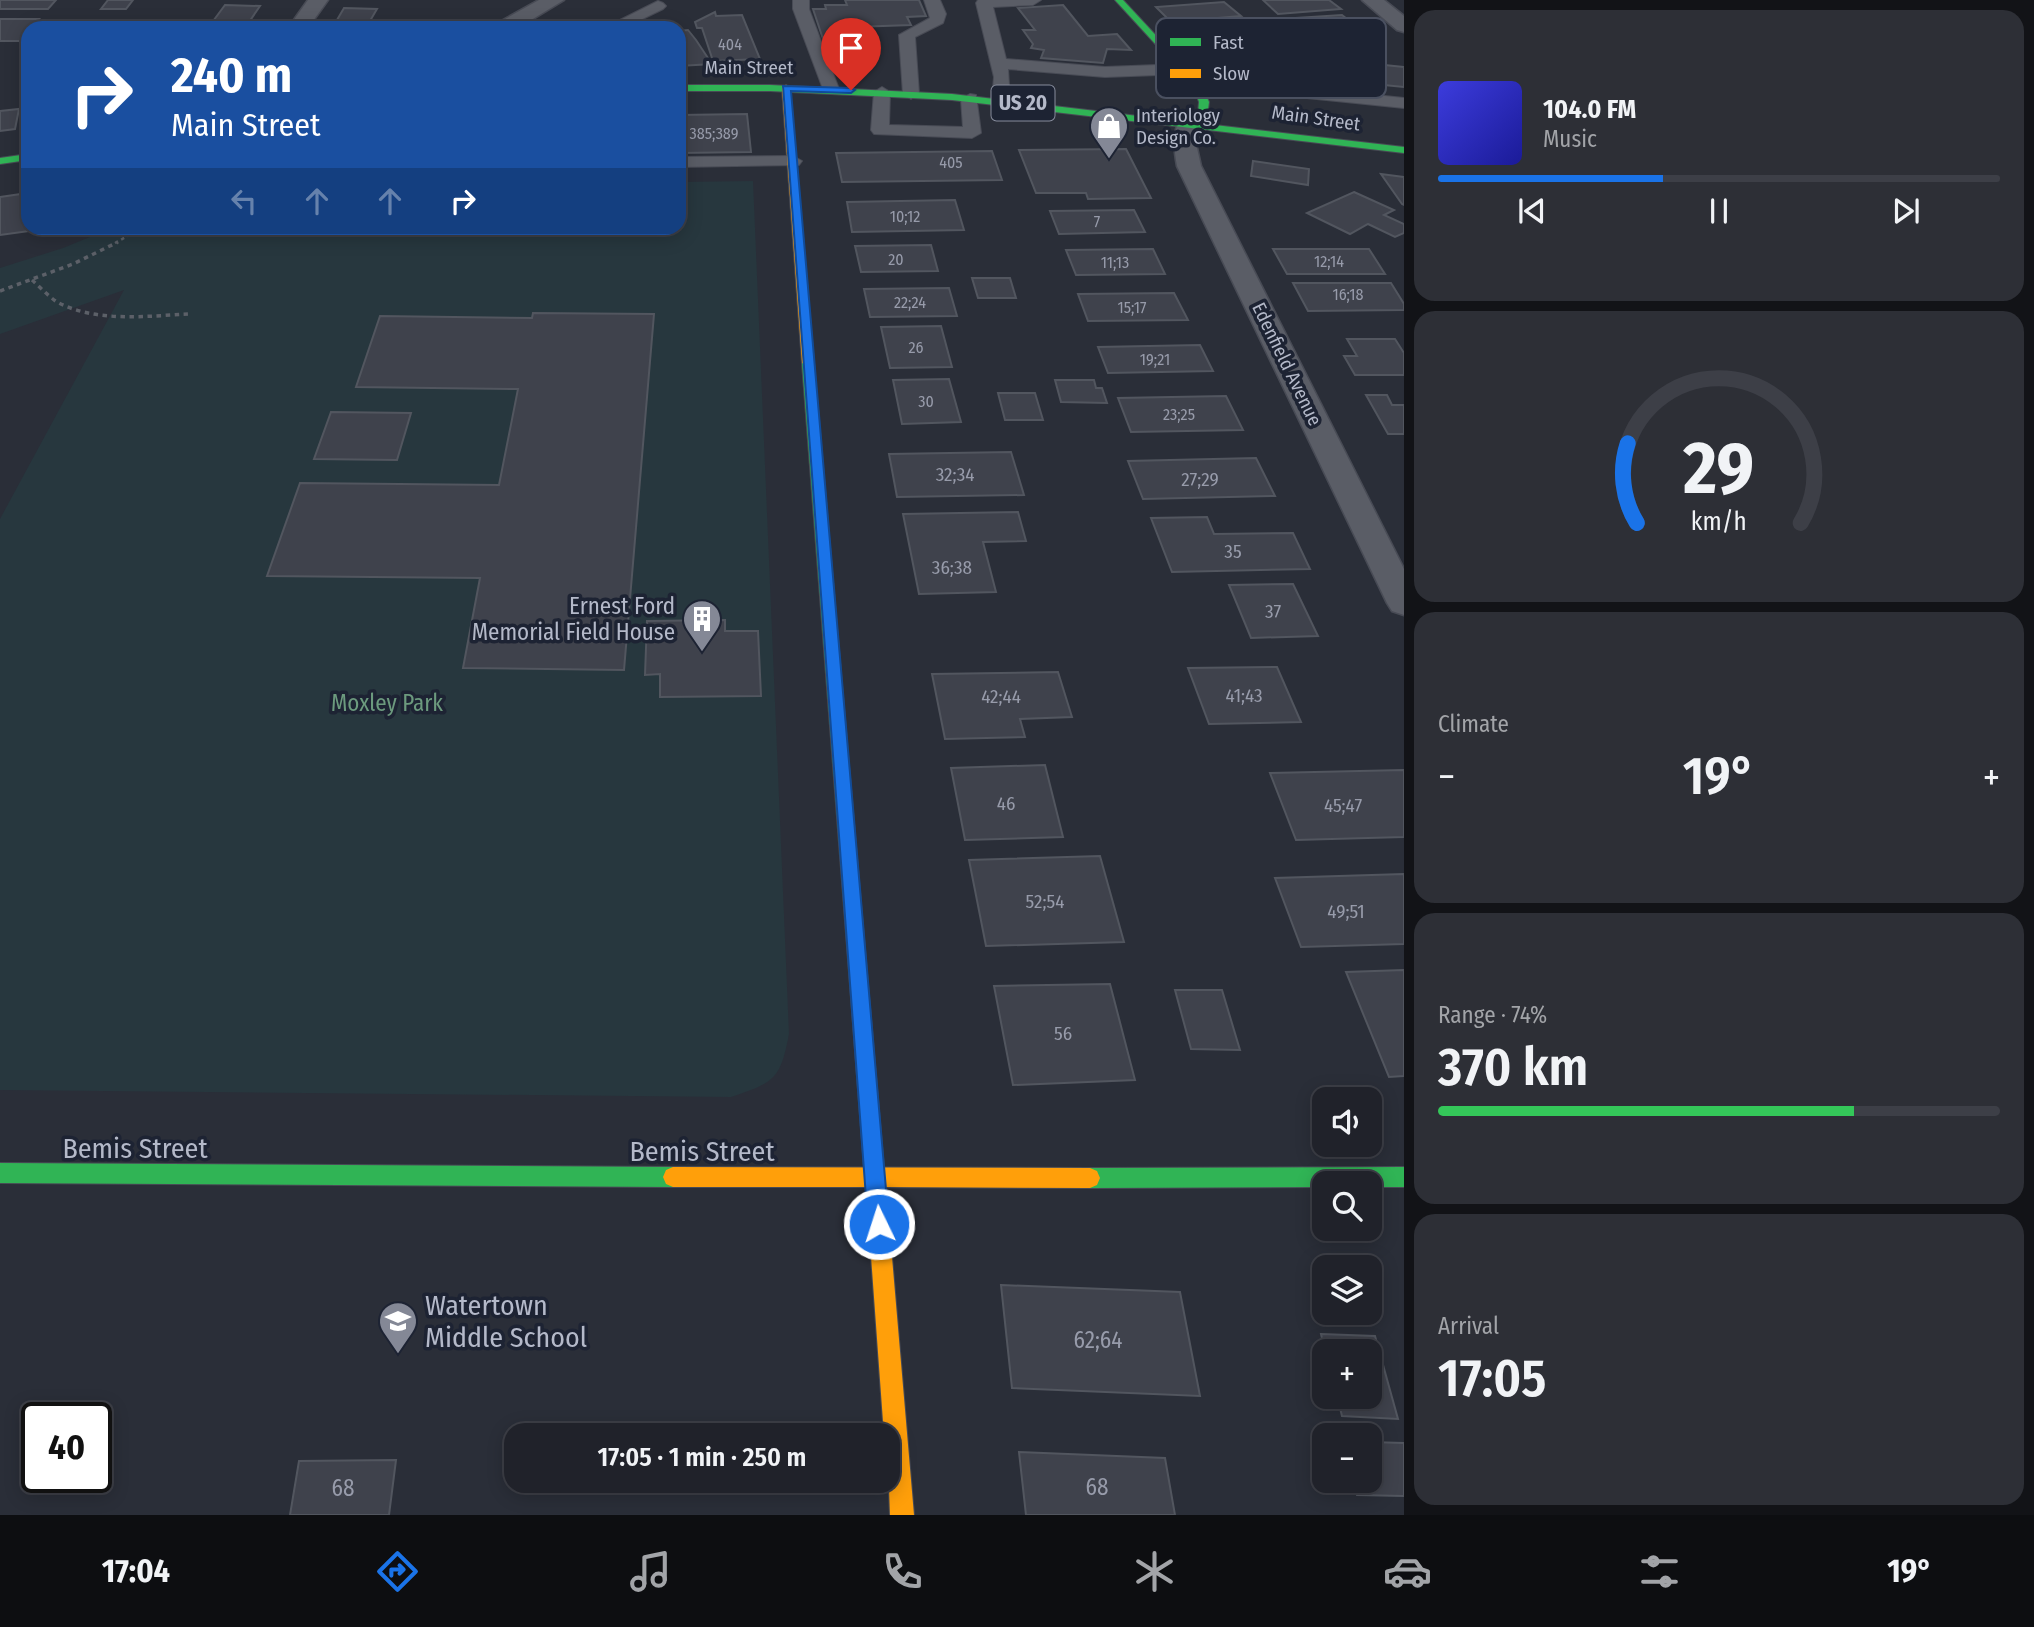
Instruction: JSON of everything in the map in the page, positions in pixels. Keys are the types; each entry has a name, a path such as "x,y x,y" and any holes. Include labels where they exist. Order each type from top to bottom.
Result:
{"street":[{"path":"303,21 318,0"},
{"path":"516,21 554,0"},
{"path":"1119,0 1156,39"},
{"path":"1372,0 1404,26"},
{"name":"Main Street","path":"686,88 831,89 1001,101 1404,150"},
{"path":"786,88 902,1515"},
{"path":"1195,123 1204,102 1202,98"},
{"name":"Edenfield Avenue","path":"1195,123 1185,148 1189,166 1404,603"},
{"path":"0,161 21,158"},
{"name":"Bemis Street","path":"0,1173 1404,1177"}],"lane":[{"path":"801,0 801,9 831,89"},
{"path":"911,94 907,35 937,20 939,14 932,0"},
{"path":"1001,101 1002,77 984,3 1033,0"},
{"path":"627,21 658,6"},
{"path":"998,63 1105,72 1156,70"},
{"path":"882,92 880,130 972,133 970,99"},
{"path":"1356,98 1404,103"},
{"path":"686,162 793,161"}],"path":[{"path":"0,291 96,253 129,235"},
{"path":"32,280 58,302 94,313 189,314"}],"green space":[{"name":"Moxley Park","path":"753,181 789,1034 782,1062 773,1078 731,1097 0,1090 0,519 124,290 0,334 0,268 95,235 686,235 686,182"}],"building":[{"path":"0,0 56,0 48,9 0,9"},
{"path":"108,0 133,0 126,9 101,9"},
{"path":"845,0 919,0 926,16 907,17 911,25 854,27 868,64 832,66 813,9 826,9 825,5 847,5"},
{"path":"1263,0 1329,0 1341,9 1278,14"},
{"path":"1224,2 1241,16 1167,18 1156,7"},
{"path":"225,5 260,6 250,21 213,21"},
{"path":"1063,5 1088,36 1117,34 1131,50 1107,49 1103,63 1041,58 1044,50 1031,48 1033,44 1023,30 1035,30 1018,8"},
{"path":"344,8 377,9 370,21 336,21"},
{"path":"715,12 716,16 742,15 760,59 713,61 702,28 697,28 695,22"},
{"path":"1342,15 1346,18 1294,18"},
{"path":"0,19 39,19 21,21 21,41 0,41"},
{"path":"686,30 696,40 712,64 686,66"},
{"path":"1386,65 1404,67 1404,87 1386,85"},
{"path":"19,109 15,129 0,131 0,111"},
{"path":"747,114 751,152 686,153 686,115"},
{"path":"1126,149 1151,198 1088,199 1086,193 1036,193 1019,150"},
{"path":"992,151 1002,180 842,182 836,153"},
{"path":"1253,161 1309,169 1308,185 1251,176"},
{"path":"1381,174 1404,177 1404,205 1402,204"},
{"path":"1354,192 1394,210 1384,215 1404,224 1404,233 1395,237 1368,224 1350,234 1307,213"},
{"path":"21,194 21,232 0,235 0,197"},
{"path":"955,200 964,230 852,232 847,202"},
{"path":"1134,210 1145,232 1059,234 1050,211"},
{"path":"931,245 938,271 861,272 855,246"},
{"path":"1153,249 1165,274 1076,275 1066,250"},
{"path":"1273,249 1369,249 1385,274 1287,274"},
{"path":"972,278 1010,278 1016,298 978,298"},
{"path":"1293,283 1391,283 1404,304 1404,310 1308,311"},
{"path":"949,288 957,316 870,317 864,289"},
{"path":"1174,293 1188,320 1088,321 1078,294"},
{"path":"533,313 654,314 624,670 463,668 480,578 267,576 300,483 499,485 518,389 356,387 380,316 532,318"},
{"path":"941,326 952,367 890,368 881,327"},
{"path":"1347,339 1395,339 1404,353 1404,375 1355,375 1344,356 1357,356"},
{"path":"1200,345 1213,371 1108,373 1098,347"},
{"path":"949,379 961,422 902,424 893,380"},
{"path":"1055,380 1094,380 1096,388 1102,388 1107,403 1061,402"},
{"path":"998,393 1035,393 1043,420 1005,420"},
{"path":"1366,395 1387,395 1392,405 1404,405 1404,434 1388,434"},
{"path":"1226,396 1243,430 1131,432 1118,398"},
{"path":"331,412 411,413 397,460 314,459"},
{"path":"1011,452 1024,495 897,497 889,454"},
{"path":"1256,458 1275,496 1143,499 1128,461"},
{"path":"1018,512 1026,541 983,542 996,592 919,594 903,514"},
{"path":"1207,517 1214,534 1293,533 1310,569 1172,572 1151,518"},
{"path":"1293,584 1318,636 1251,638 1229,585"},
{"name":"Ernest Ford Memorial Field House","path":"725,620 725,631 758,631 761,696 660,697 660,674 645,675 647,621"},
{"path":"1277,667 1301,722 1209,724 1188,668"},
{"path":"1058,672 1072,717 1020,719 1025,737 945,739 932,674"},
{"path":"1045,765 1063,837 965,840 951,768"},
{"path":"1404,770 1404,837 1296,840 1270,773"},
{"path":"1100,856 1124,942 986,946 969,860"},
{"path":"1404,874 1404,944 1301,947 1275,878"},
{"path":"1404,970 1404,1076 1389,1077 1346,972"},
{"path":"1110,984 1135,1080 1013,1085 994,986"},
{"path":"1175,990 1222,990 1240,1050 1191,1049"},
{"path":"1001,1285 1180,1292 1200,1396 1012,1388"},
{"path":"1321,1334 1375,1336 1376,1339 1322,1339"},
{"path":"1382,1361 1398,1419 1342,1416 1340,1409 1382,1409"},
{"path":"1382,1442 1404,1443 1404,1496 1357,1495 1382,1493"},
{"path":"1019,1452 1165,1458 1175,1515 1026,1515"},
{"path":"396,1460 389,1515 290,1515 299,1461"}],"traffic: fast":[{"path":"1119,0 1156,40"},
{"path":"686,88 770,88 952,97 1404,150"},
{"path":"1202,98 1202,123"},
{"path":"0,161 21,158"},
{"path":"808,363 875,1180"},
{"path":"0,1173 673,1177"},
{"path":"1090,1178 1404,1177"}],"traffic: slow":[{"path":"786,88 808,363"},
{"path":"673,1177 1090,1178"},
{"path":"875,1180 902,1515"}],"place":[{"name":"Interiology Design Co.","path":"1109,160"},
{"name":"Ernest Ford Memorial Field House","path":"702,653"},
{"name":"Watertown Middle School","path":"398,1355"}],"route":[{"path":"851,90 786,88 879,1224"}]}
